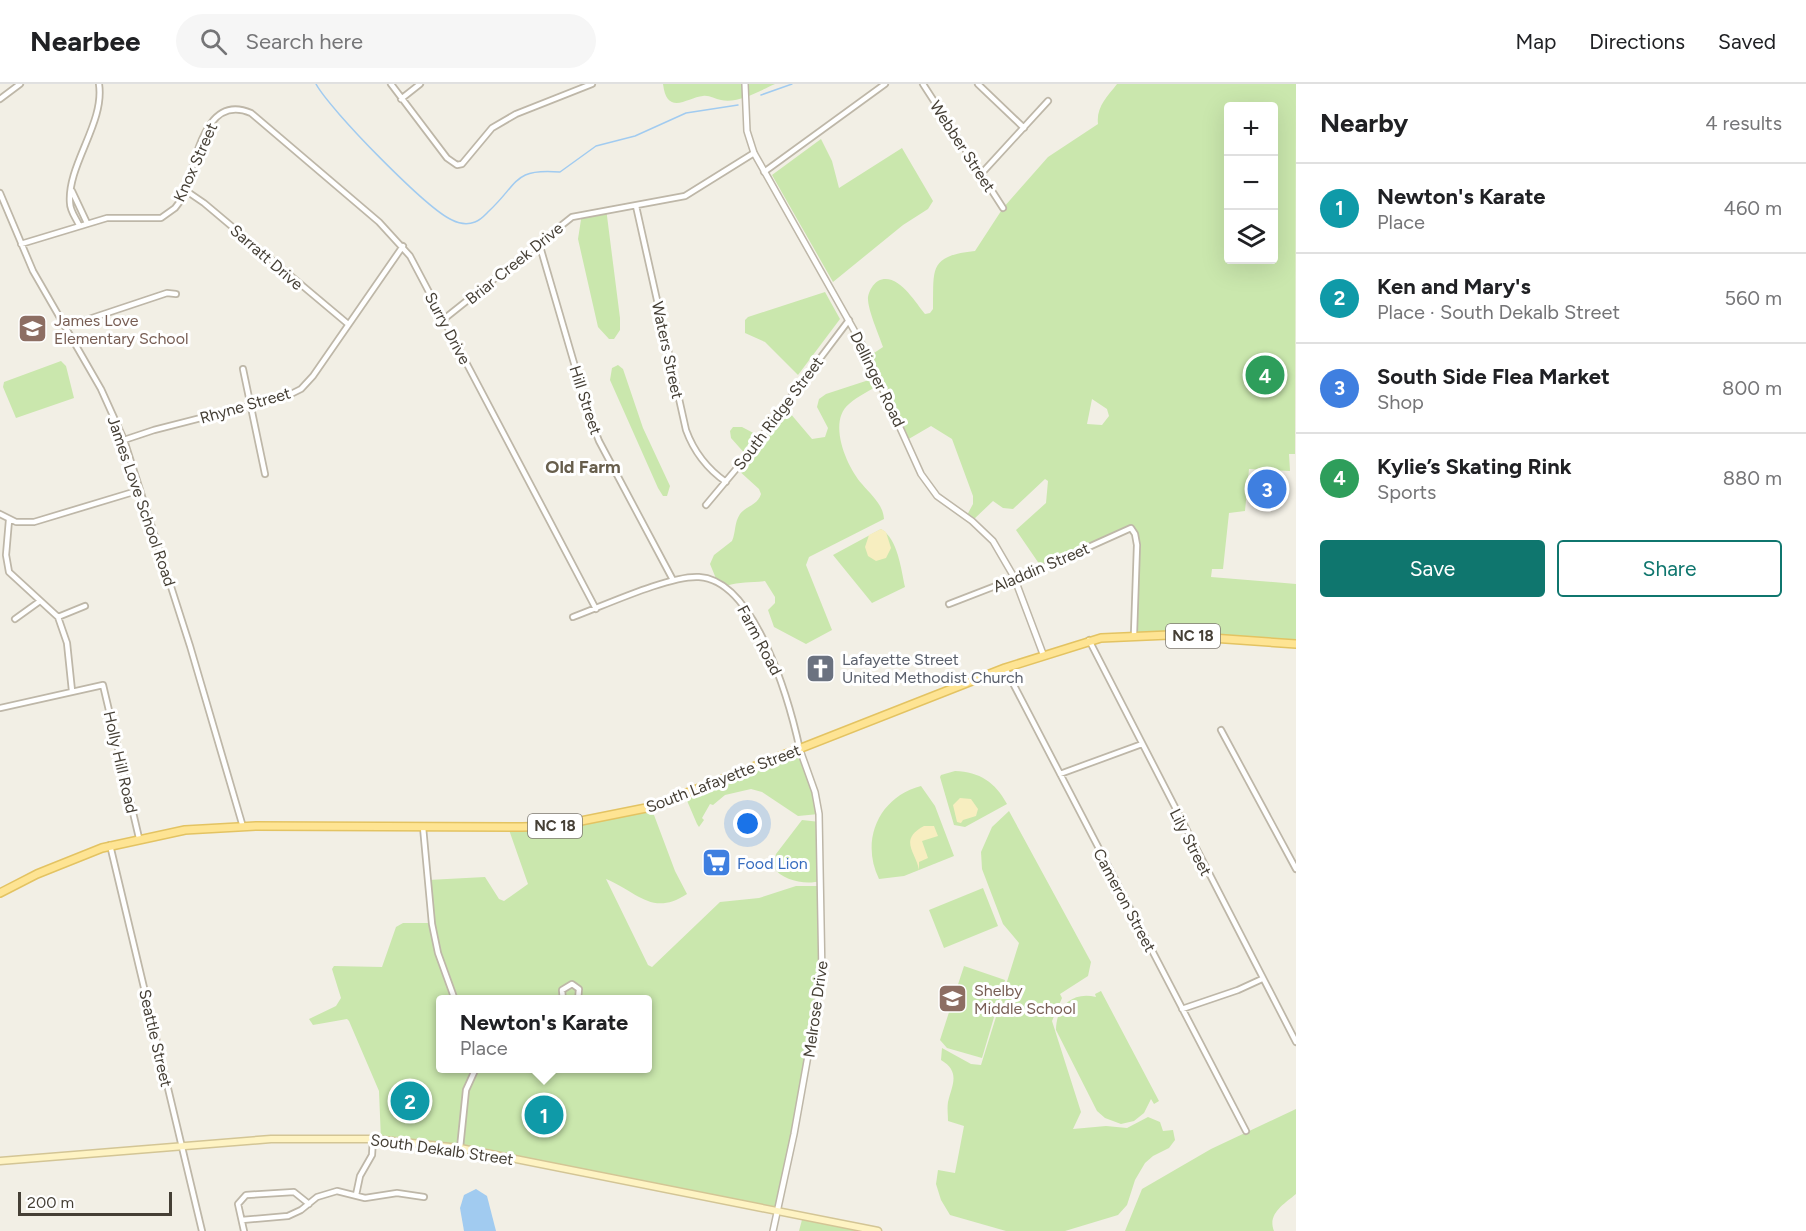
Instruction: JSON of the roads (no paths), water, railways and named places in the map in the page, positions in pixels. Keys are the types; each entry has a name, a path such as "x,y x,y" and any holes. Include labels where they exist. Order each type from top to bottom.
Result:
{"main road":[{"name":"South Lafayette Street","path":"0,893 37,874 110,845 185,830 243,827 556,826 615,816 685,795 1005,668 1089,640 1134,634 1296,644"},
{"name":"South Dekalb Street","path":"0,1161 272,1139 373,1139 460,1148 878,1231"}],"street":[{"path":"0,99 20,84"},
{"path":"79,225 70,204 74,177 98,108 99,84"},
{"path":"391,84 447,158 457,165 462,164 492,128 516,114 592,84"},
{"path":"401,99 420,84"},
{"name":"Dellinger Road","path":"745,84 747,131 754,153 849,320 878,377 926,484 937,496 985,533 1007,563 1043,654"},
{"path":"764,172 885,84"},
{"name":"Webber Street","path":"923,84 1003,208"},
{"path":"978,84 1024,128"},
{"path":"981,174 1048,101"},
{"name":"Knox Street","path":"21,244 79,225 120,216 161,218 175,208 185,190 212,120 217,114 230,108"},
{"name":"Surry Drive","path":"230,108 246,111 258,118 403,246 444,319 596,609"},
{"name":"Briar Creek Drive","path":"444,319 572,217 595,210 636,206 685,196 754,153"},
{"name":"Sarratt Drive","path":"185,190 204,203 348,324"},
{"path":"72,191 87,223"},
{"name":"James Love School Road","path":"0,193 21,244 101,389 124,440 206,698 243,827"},
{"name":"Waters Street","path":"636,206 686,430 692,446 701,459 726,482"},
{"name":"Hill Street","path":"539,243 590,418 599,441 673,580"},
{"name":"Rhyne Street","path":"124,440 154,430 287,396 301,389 313,376 403,246"},
{"path":"65,327 167,293 176,294"},
{"name":"South Ridge Street","path":"706,505 849,320"},
{"path":"243,369 265,474"},
{"path":"0,514 9,520 34,522 140,490"},
{"path":"0,708 72,691 67,643 58,617 9,572 6,555 9,520"},
{"name":"Aladdin Street","path":"949,604 1131,528 1137,544 1134,634"},
{"name":"Farm Road","path":"573,617 673,580 697,577 717,580 742,603 784,686 800,750"},
{"path":"15,619 40,601"},
{"path":"58,617 85,606"},
{"name":"Lily Street","path":"1089,640 1296,1042"},
{"name":"Cameron Street","path":"1005,668 1246,1131"},
{"name":"Holly Hill Road","path":"72,691 104,685 139,838"},
{"path":"1221,730 1296,869"},
{"path":"1060,774 1142,744"},
{"name":"Melrose Drive","path":"773,1231 779,1211 822,977 819,814 815,792 800,750"},
{"path":"423,827 432,924 438,953 454,995"},
{"name":"Seattle Street","path":"110,845 202,1231"},
{"path":"1182,1009 1238,990 1262,979"},
{"path":"563,995 564,987 572,984 579,989 578,995"},
{"path":"460,1148 466,1090 474,1073"},
{"path":"356,1195 360,1176 372,1155 373,1139"},
{"path":"242,1220 288,1216 325,1193 337,1191 365,1198 397,1193 424,1197"},
{"path":"244,1231 238,1204 246,1195 294,1192 300,1194 309,1204"}],"water":[{"path":"476,1189 487,1196 496,1231 464,1231 460,1208 464,1195"}],"waterway":[{"path":"316,84 340,115 402,179 440,212 463,224 481,219 512,185 525,175 533,172 560,172 596,146 635,136 686,113 738,105"},
{"path":"761,95 792,84"}],"place":[{"name":"James Love Elementary School","path":"33,329"},
{"name":"Kylie’s Skating Rink","path":"1265,375"},
{"name":"South Side Flea Market","path":"1267,489"},
{"name":"Lafayette Street United Methodist Church","path":"821,668"},
{"name":"Food Lion","path":"716,863"},
{"name":"Shelby Middle School","path":"953,999"},
{"name":"Ken and Mary's","path":"410,1101"},
{"name":"Newton's Karate","path":"544,1115"}],"district":[{"name":"Old Farm","path":"583,467"}]}
